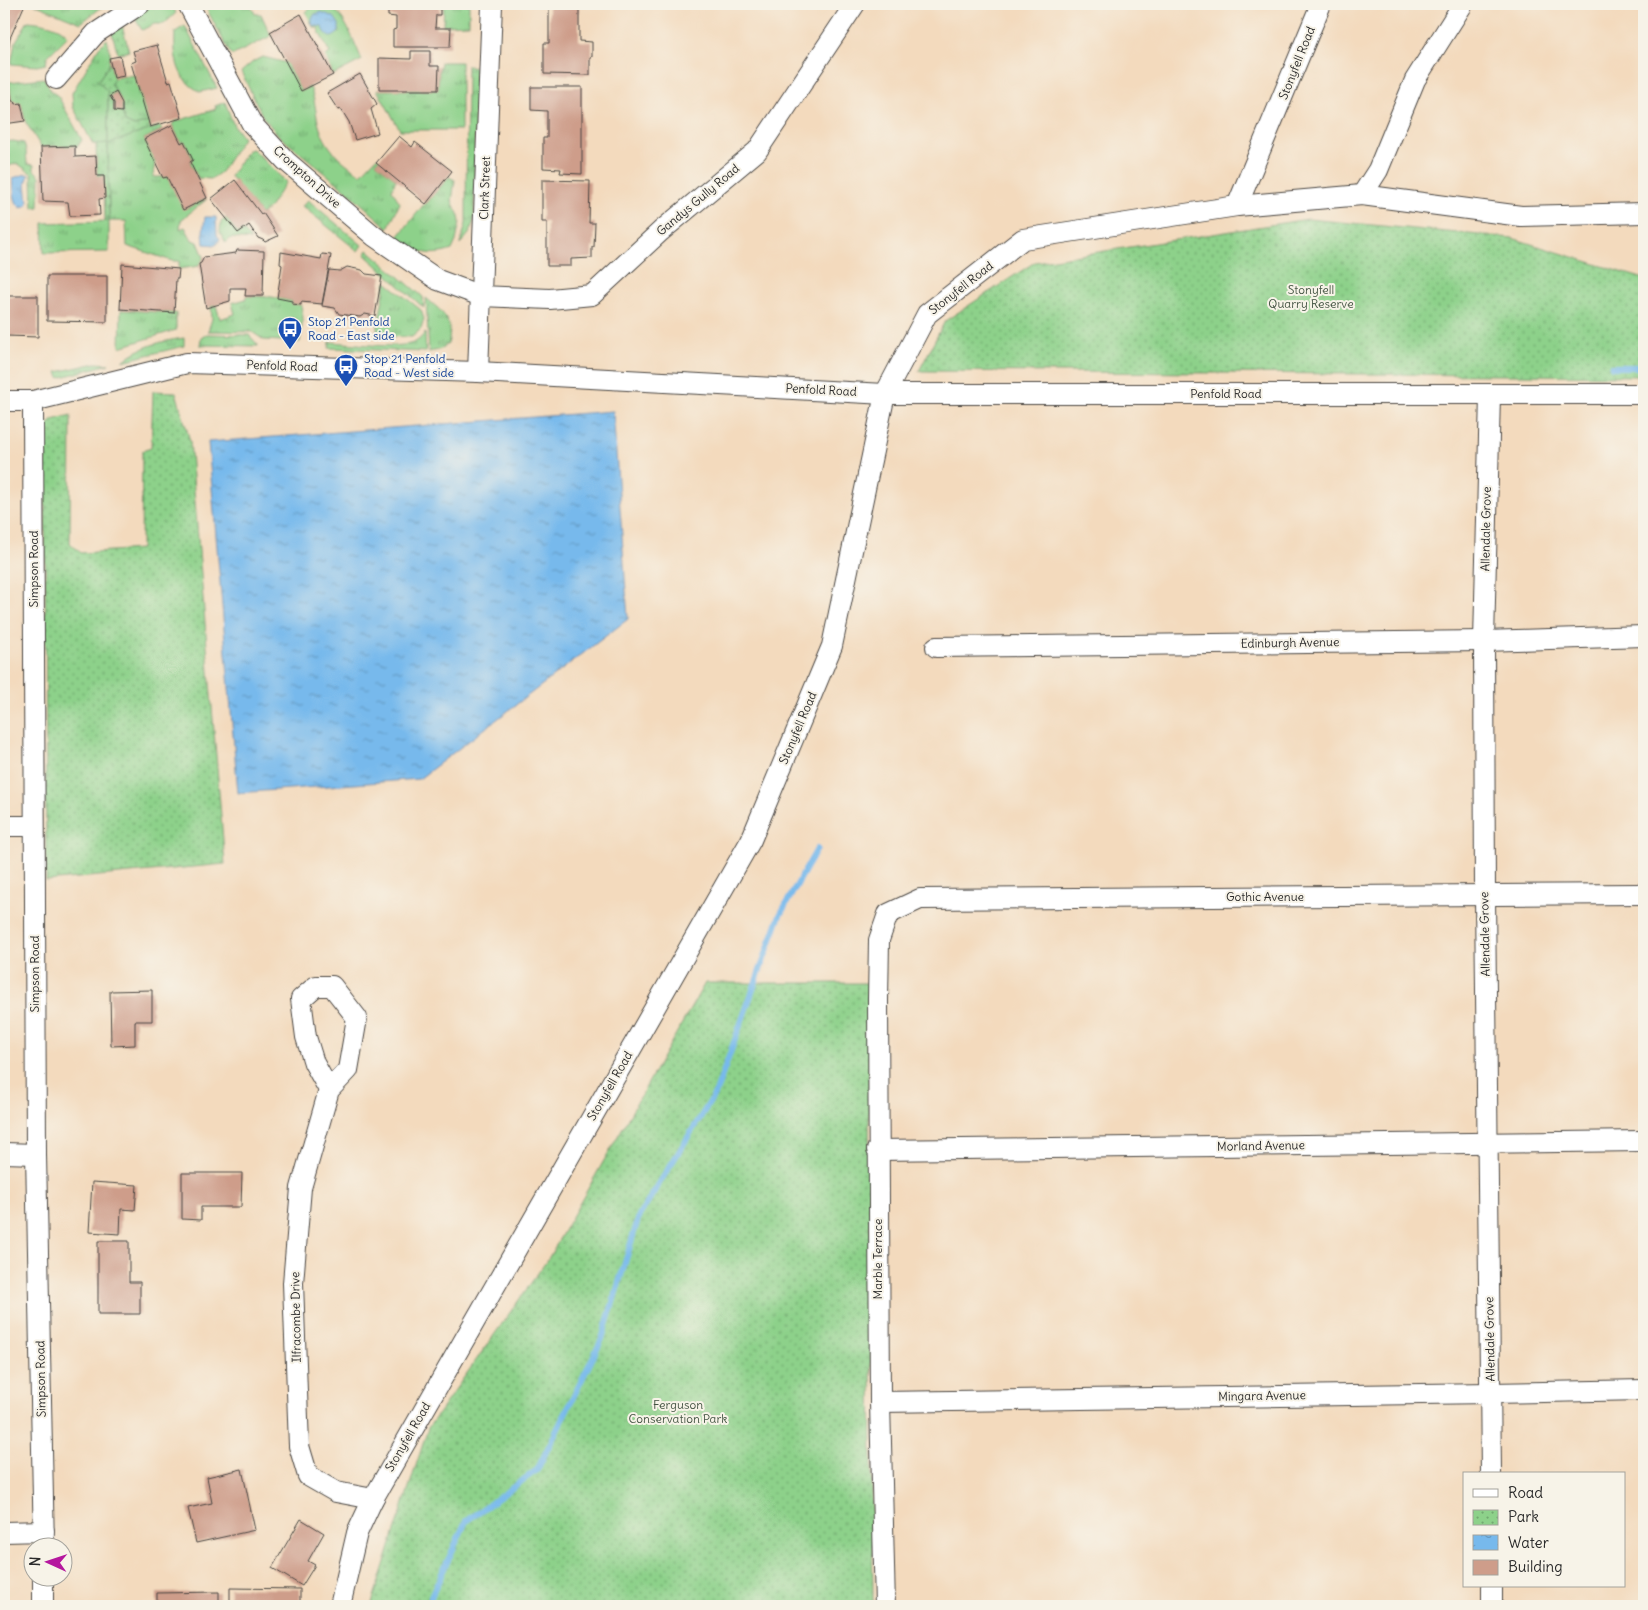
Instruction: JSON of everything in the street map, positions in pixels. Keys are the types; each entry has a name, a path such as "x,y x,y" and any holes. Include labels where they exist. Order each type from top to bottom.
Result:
{"street":[{"path":"56,79 96,33 140,4"},
{"name":"Crompton Drive","path":"188,4 252,124 286,161 374,236 410,261 438,280 481,296"},
{"name":"Clark Street","path":"478,372 492,4"},
{"name":"Gandys Gully Road","path":"481,296 550,299 592,295 661,231 757,151 855,4"},
{"name":"Stonyfell Road","path":"340,1606 357,1533 373,1499 751,840 832,646 885,394 927,314 1024,239 1237,206 1321,4"},
{"path":"1362,195 1378,170 1415,80 1463,4"},
{"path":"1237,206 1362,195 1521,216 1644,213"},
{"name":"Penfold Road","path":"4,401 34,401 188,363 478,372 885,394 1644,394"},
{"name":"Allendale Grove","path":"1490,395 1484,641 1491,1472"},
{"name":"Simpson Road","path":"34,401 36,1154 44,1538"},
{"name":"Edinburgh Avenue","path":"936,647 1484,641 1644,636"},
{"path":"4,826 34,826"},
{"name":"Gothic Avenue","path":"888,914 920,899 1644,894"},
{"name":"Marble Terrace","path":"885,1606 880,1402 878,1150 879,940 888,914"},
{"name":"Ilfracombe Drive","path":"329,1090 314,1063 306,1037 301,999 316,986 332,986 357,1018 348,1070 329,1090 301,1188 293,1283 299,1446 308,1476 336,1492 373,1499"},
{"name":"Morland Avenue","path":"878,1150 1644,1141"},
{"path":"4,1153 36,1154"},
{"name":"Mingara Avenue","path":"880,1402 1644,1390"},
{"path":"4,1532 38,1538"},
{"path":"43,1606 44,1588"},
{"path":"1492,1588 1492,1606"}],"green space":[{"path":"34,4 79,4 80,6 83,4 106,4 81,23"},
{"path":"155,4 170,6 176,13 164,24 154,24 142,30 134,17 147,7"},
{"path":"204,4 250,4 255,14 261,14 271,36 233,55 230,53"},
{"path":"322,4 329,6 342,18 362,60 333,75 326,56 330,53 318,28 313,27 306,12 312,7"},
{"path":"444,4 469,4 469,24 443,25"},
{"path":"28,21 44,23 55,27 65,32 68,36 47,57 46,64 37,66 11,64 15,43"},
{"path":"122,25 129,51 118,54 112,33"},
{"path":"185,26 217,88 200,92 183,77 175,52 175,32"},
{"path":"107,39 111,57 109,58 110,63 98,81 108,92 108,143 160,126 162,130 144,139 155,161 153,177 167,177 184,209 207,199 181,220 180,229 185,227 192,240 198,242 204,257 199,266 179,269 179,261 172,261 127,246 126,221 109,221 108,144 93,144 73,107 72,93 99,47"},
{"path":"263,57 287,63 301,91 310,87 319,127 327,144 339,157 361,174 377,157 379,159 376,163 396,179 392,190 400,203 388,228 346,190 279,136 263,117 241,72 254,61"},
{"path":"441,62 461,62 461,130 400,130 377,90 438,90"},
{"path":"110,63 114,78 111,84 116,92 110,96 114,103 114,111 122,112 125,122 134,126 149,122 151,129 108,144 109,221 105,221 104,176 97,176 96,144 108,143 108,92 98,81"},
{"path":"467,65 475,68 474,221 469,234 460,244 466,224"},
{"path":"134,75 149,122 134,126 125,122 120,98 111,84 114,78"},
{"path":"44,78 51,91 58,96 82,140 78,146 41,147 25,121 21,103 12,101 9,82"},
{"path":"225,102 234,126 243,138 221,172 211,179 198,178 190,162 193,159 185,142 181,143 172,125 174,122 216,109 215,106"},
{"path":"4,142 24,143 27,164 34,165 34,170 40,176 39,207 33,208 32,174 17,163 4,168"},
{"path":"253,149 286,182 269,208 261,214 230,176 248,150"},
{"path":"449,177 455,180 452,201 460,222 452,250 429,253 416,250 398,237"},
{"path":"308,200 362,245 358,251 302,206"},
{"path":"226,218 238,233 243,230 251,240 231,238 226,243 220,232 221,222"},
{"name":"Stonyfell Quarry Reserve","path":"1308,219 1512,238 1644,279 1644,376 919,371 945,321 1035,262"},
{"path":"109,221 109,252 44,253 43,223"},
{"path":"368,250 423,297 424,308 365,255"},
{"path":"386,282 421,310 424,319 421,329 412,337 376,336"},
{"path":"246,296 272,297 301,305 303,317 300,342 264,340 252,332 208,331 212,319 211,306 216,305 220,319 235,314 232,303 246,299"},
{"path":"426,298 446,318 449,329 448,344 439,350 429,352"},
{"path":"121,310 176,313 176,330 120,347"},
{"path":"425,333 426,352 329,348 330,342 385,346 406,345 421,338"},
{"path":"207,334 249,335 258,346 200,345 201,338"},
{"path":"184,338 184,346 123,361 152,345"},
{"path":"96,363 109,364 59,378 57,372"},
{"path":"153,391 176,392 190,441 225,864 46,881 45,430 52,420 71,415 70,543 81,553 141,549 142,451 151,448"},
{"name":"Ferguson Conservation Park","path":"705,983 868,983 873,1606 371,1606 428,1428 548,1259"}],"water":[{"path":"321,12 334,17 339,24 339,32 333,37 330,37 322,27 312,25 312,19 315,14"},
{"path":"26,174 29,175 26,183 28,203 21,208 16,202 13,178"},
{"path":"205,217 216,217 217,235 220,239 216,245 204,244"},
{"path":"613,411 628,619 419,779 238,793 208,442"}],"building":[{"path":"4,4 25,4 10,38 7,63 4,63"},
{"path":"388,4 440,4 440,15 436,15 435,28 451,28 450,47 393,47 393,30 396,29 396,17 388,16"},
{"path":"549,4 579,4 579,41 592,42 590,75 544,74 544,43 549,43"},
{"path":"301,14 333,75 301,91 270,32"},
{"path":"157,45 168,82 171,81 182,118 150,127 131,63 136,61 133,51"},
{"path":"411,51 430,51 430,66 439,66 438,90 379,90 379,58 411,59"},
{"path":"120,56 124,76 114,78 109,58"},
{"path":"360,74 377,104 371,109 378,133 355,140 349,122 341,109 338,110 327,93"},
{"path":"4,77 8,77 12,101 15,101 16,104 21,103 25,121 4,124"},
{"path":"531,87 582,87 582,174 560,173 561,169 543,168 543,138 547,138 547,111 531,110"},
{"path":"116,92 122,103 122,112 114,111 114,103 110,96"},
{"path":"172,125 181,143 184,141 193,160 190,162 207,198 183,210 167,177 163,178 144,139"},
{"path":"399,136 412,147 415,142 452,171 426,204 376,163"},
{"path":"75,146 75,157 96,156 97,176 104,176 105,198 99,199 100,215 70,216 68,202 43,201 41,147"},
{"path":"235,180 261,214 263,213 278,236 265,242 258,238 249,225 238,233 211,199"},
{"path":"542,180 590,181 589,223 595,223 592,258 571,259 571,266 547,266 547,222 542,222"},
{"path":"237,250 264,251 263,296 245,296 246,288 230,288 230,301 206,308 199,264 204,257 236,253"},
{"path":"281,252 321,259 322,254 331,255 322,304 301,302 301,305 292,304 292,301 277,298 282,265 280,264"},
{"path":"122,264 179,269 178,279 176,279 174,313 120,309"},
{"path":"347,267 362,270 366,274 382,276 375,316 365,314 360,317 339,314 335,308 322,306 329,270 340,271"},
{"path":"47,276 107,276 107,322 47,321"},
{"path":"4,296 38,296 38,337 7,336 7,324 4,324"},
{"path":"152,990 152,1021 135,1021 135,1045 111,1046 110,991"},
{"path":"182,1173 242,1173 241,1207 201,1207 201,1220 182,1219"},
{"path":"92,1182 137,1185 135,1210 121,1209 120,1234 89,1232"},
{"path":"98,1241 129,1241 129,1282 140,1282 140,1314 98,1314"},
{"path":"242,1469 255,1530 196,1543 188,1508 212,1503 207,1477"},
{"path":"301,1519 324,1533 308,1561 315,1565 302,1586 272,1568"},
{"path":"230,1588 300,1589 300,1606 230,1606"},
{"path":"219,1592 219,1606 157,1606 157,1593"}],"waterway":[{"path":"1612,367 1644,367"},
{"path":"431,1606 431,1597 466,1521 537,1470 602,1339 639,1216 716,1092 780,915 817,849"}],"place":[{"name":"Stop 21 Penfold Road - East side","path":"290,350"},
{"name":"Stop 21 Penfold Road - West side","path":"346,387"}]}
